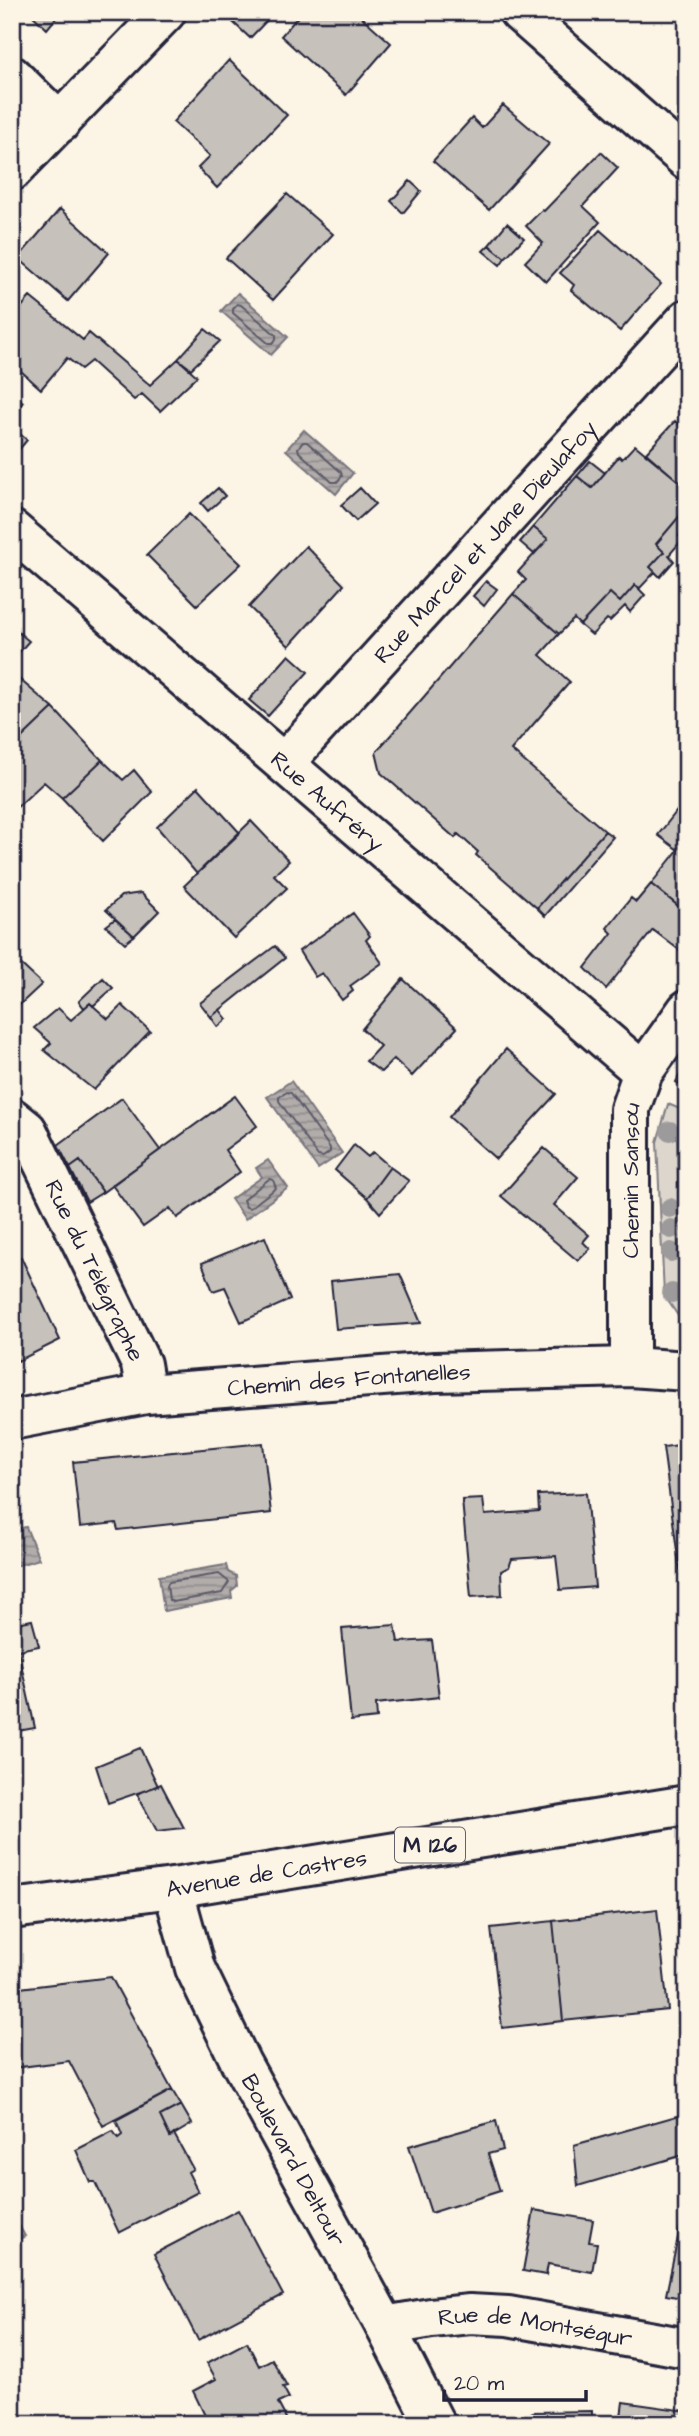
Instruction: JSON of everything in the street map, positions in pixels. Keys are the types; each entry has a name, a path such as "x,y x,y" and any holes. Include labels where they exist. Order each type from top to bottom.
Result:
{"street":[{"path":"12,76 29,142 166,12"},
{"path":"519,12 687,160"},
{"name":"Rue Marcel et Jane Dieulafoy","path":"284,762 687,319"},
{"name":"Rue Aufréry","path":"12,530 643,1072"},
{"name":"Chemin Sansou","path":"630,1367 629,1109 643,1072 687,1010"},
{"name":"Rue du Télégraphe","path":"12,1118 27,1130 141,1364 146,1394"},
{"name":"Chemin des Fontanelles","path":"12,1420 146,1394 435,1373 630,1367 687,1371"},
{"name":"Avenue de Castres","path":"12,1909 173,1888 687,1805"},
{"name":"Boulevard Deltour","path":"173,1888 195,1968 241,2063 385,2326 435,2424"},
{"name":"Rue de Montségur","path":"385,2326 470,2314 508,2316 687,2348"}],"green space":[{"path":"668,1104 687,1112 687,1282 680,1283 681,1320 664,1295 657,1142"},
{"path":"687,1109 687,1282 680,1282 677,1129"}],"water":[{"path":"238,293 288,337 271,355 221,311"},
{"path":"304,430 353,473 336,494 286,450"},
{"path":"291,1081 342,1153 318,1169 267,1097"},
{"path":"268,1160 288,1188 245,1219 231,1199 262,1177 256,1168"},
{"path":"26,1527 39,1559 12,1567 12,1530"},
{"path":"226,1565 228,1572 236,1576 237,1586 231,1591 232,1598 164,1611 159,1576"},
{"path":"12,2213 25,2236 12,2243"}],"building":[{"path":"29,12 61,12 47,29"},
{"path":"222,12 275,12 250,38"},
{"path":"302,12 356,12 391,43 346,95 281,36"},
{"path":"229,60 287,115 217,188 198,168 210,156 173,122"},
{"path":"503,105 549,144 489,210 433,161 472,118 482,128"},
{"path":"601,152 618,168 583,206 600,222 546,282 525,262 543,243 526,226"},
{"path":"410,181 421,191 403,213 391,201"},
{"path":"287,194 333,234 273,300 226,258"},
{"path":"60,209 109,253 68,301 18,258"},
{"path":"507,223 524,238 505,258 489,245"},
{"path":"600,230 661,284 620,331 571,290 574,285 560,273"},
{"path":"489,245 505,258 500,265 483,251"},
{"path":"30,297 83,340 89,333 150,385 178,359 197,376 160,411 142,394 134,400 91,361 81,369 67,358 41,389 12,363 12,318"},
{"path":"205,329 220,341 191,369 178,359"},
{"path":"12,391 23,402 12,415"},
{"path":"675,421 687,431 687,462 684,465 687,467 687,481 683,485 646,453"},
{"path":"12,427 27,440 12,458"},
{"path":"635,445 687,488 687,501 680,508 683,512 656,544 664,552 650,567 655,572 640,588 635,585 620,602 610,593 580,625 574,619 559,634 513,594 526,580 518,572 548,539 533,527 577,476 592,488 619,456 622,459"},
{"path":"590,461 605,473 592,488 577,476"},
{"path":"218,488 225,496 208,511 201,503"},
{"path":"360,488 375,504 356,521 341,505"},
{"path":"683,512 687,515 687,527 679,536 683,539 669,555 674,561 660,577 650,567 664,552 656,544"},
{"path":"189,514 241,564 197,605 147,555"},
{"path":"533,527 548,539 534,554 520,542"},
{"path":"306,546 344,585 289,646 249,607"},
{"path":"486,581 497,589 484,606 473,596"},
{"path":"635,585 645,595 630,612 625,606 610,621 607,619 592,635 580,625 610,593 620,602"},
{"path":"513,594 559,634 540,655 570,682 511,750 605,831 537,908 476,855 478,852 458,834 455,838 381,773 376,752"},
{"path":"12,627 29,641 12,660"},
{"path":"289,655 308,672 268,716 249,700"},
{"path":"12,673 53,708 12,747"},
{"path":"53,708 102,760 62,798 44,782 12,812 12,747"},
{"path":"102,760 123,780 134,770 152,792 103,841 62,798"},
{"path":"198,787 240,833 197,874 157,827"},
{"path":"687,798 687,906 683,910 651,884 678,850 658,835"},
{"path":"251,821 289,861 274,875 287,888 234,938 184,886"},
{"path":"605,831 613,837 545,916 537,908"},
{"path":"651,884 687,913 687,956 653,930 606,989 585,968 612,933 607,928 631,898 636,902"},
{"path":"141,893 159,911 134,936 106,910 121,896"},
{"path":"353,913 370,936 366,940 382,963 350,986 353,991 342,1000 322,973 315,977 299,951"},
{"path":"115,919 134,936 125,943 106,926"},
{"path":"275,946 285,958 211,1017 200,1003"},
{"path":"12,956 42,984 12,1012"},
{"path":"103,978 113,988 93,1006 90,1003 84,1008 79,1001"},
{"path":"403,979 457,1028 412,1076 394,1059 381,1072 366,1061 380,1046 362,1029"},
{"path":"90,1003 108,1019 122,1005 150,1031 94,1090 44,1050 51,1043 34,1028 58,1008 71,1020"},
{"path":"220,1010 227,1019 218,1027 211,1017"},
{"path":"506,1049 556,1094 496,1159 449,1117"},
{"path":"687,1061 687,1088 676,1082"},
{"path":"235,1096 257,1126 225,1150 240,1172 177,1218 170,1208 143,1227 112,1185"},
{"path":"122,1098 160,1150 103,1192 80,1161 70,1168 58,1145"},
{"path":"354,1145 368,1157 373,1152 390,1167 367,1198 335,1170"},
{"path":"544,1148 578,1177 554,1205 589,1235 583,1242 590,1249 578,1261 501,1196"},
{"path":"80,1161 103,1192 87,1202 70,1168"},
{"path":"390,1167 409,1181 380,1213 367,1198"},
{"path":"265,1237 290,1300 241,1322 225,1287 213,1291 202,1263"},
{"path":"21,1257 60,1340 18,1361 12,1349 12,1261"},
{"path":"400,1274 421,1323 336,1329 331,1281"},
{"path":"263,1443 271,1513 118,1530 116,1523 80,1527 73,1462"},
{"path":"687,1444 687,1610 685,1610 663,1447"},
{"path":"586,1493 595,1587 560,1590 556,1556 512,1559 509,1567 501,1571 502,1595 471,1597 462,1500 483,1499 485,1515 539,1511 538,1495"},
{"path":"32,1620 39,1646 18,1650 35,1728 12,1732 12,1624"},
{"path":"395,1625 398,1642 432,1640 439,1697 376,1704 377,1718 351,1721 342,1629"},
{"path":"140,1748 158,1786 108,1803 96,1766"},
{"path":"161,1784 184,1828 157,1831 137,1794"},
{"path":"657,1909 668,2010 563,2021 553,1921"},
{"path":"553,1921 563,2021 502,2028 491,1928"},
{"path":"111,1977 172,2090 103,2126 69,2061 12,2068 12,1989"},
{"path":"172,2090 181,2105 160,2116 170,2137 174,2134 193,2169 188,2172 198,2192 119,2233 95,2182 90,2182 76,2150 113,2131 118,2138 122,2135 116,2120"},
{"path":"181,2105 192,2124 170,2137 160,2116"},
{"path":"687,2113 687,2154 578,2186 574,2145"},
{"path":"496,2121 503,2150 488,2154 500,2191 431,2213 409,2146"},
{"path":"684,2208 687,2209 687,2299 666,2295"},
{"path":"238,2210 283,2295 198,2340 154,2254"},
{"path":"534,2210 593,2220 589,2242 597,2243 592,2272 548,2264 546,2275 523,2271"},
{"path":"247,2342 259,2366 272,2359 287,2386 283,2387 289,2398 278,2403 289,2424 209,2424 193,2391 216,2379 207,2363"},
{"path":"623,2402 687,2411 687,2424 620,2424"},
{"path":"592,2411 592,2424 522,2424 525,2417 533,2412"}]}
